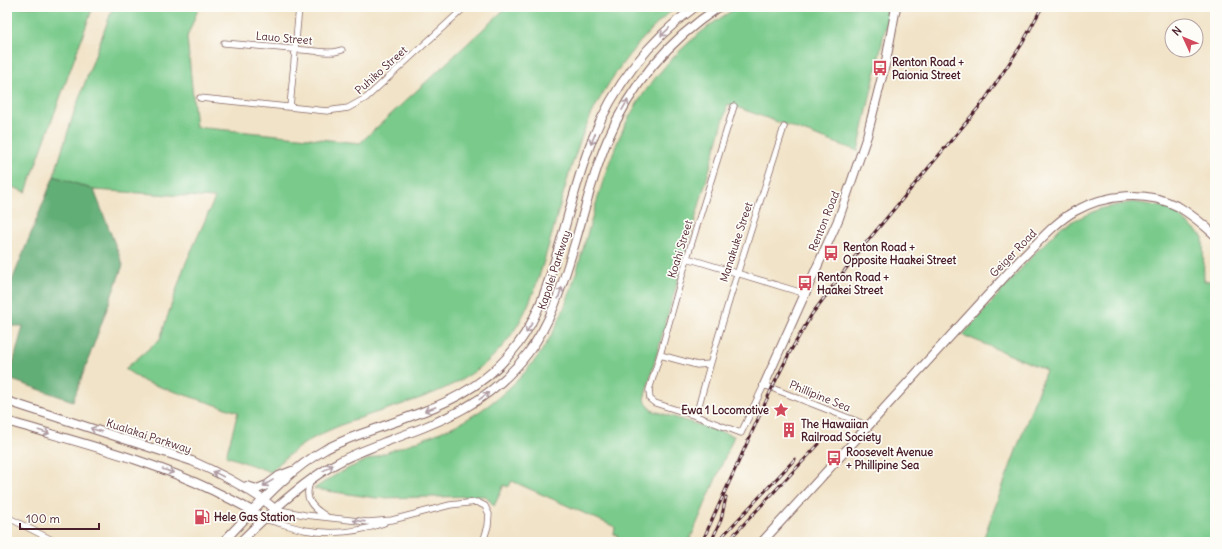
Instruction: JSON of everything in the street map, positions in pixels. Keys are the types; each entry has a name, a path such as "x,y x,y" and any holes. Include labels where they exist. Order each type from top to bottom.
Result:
{"main road":[{"name":"Kapolei Parkway","path":"223,542 263,499 297,469 315,456 344,440 434,408 456,398 485,378 510,354 530,326 544,295 587,152 605,112 620,86 647,51 667,30 695,7"},
{"name":"Kapolei Parkway","path":"240,542 263,519 313,478 327,469 349,457 439,422 462,411 493,389 520,363 541,334 557,301 601,157 620,114 641,81 666,51 698,22 719,7"},
{"name":"Renton Road","path":"764,385 840,218 867,136 886,61 896,7"},
{"name":"Geiger Road","path":"762,542 868,428 1020,260 1055,226 1074,211 1094,202 1114,197 1136,196 1158,200 1178,207 1197,219 1215,235"},
{"name":"Kualakai Parkway","path":"7,401 177,456 207,468 263,499 275,509"},
{"path":"7,421 129,457 185,477 253,511 263,519"},
{"path":"238,484 257,489 267,485 279,476 297,469"}],"street":[{"path":"290,107 299,7"},
{"name":"Puhiko Street","path":"200,98 334,110 348,108 360,102 465,7"},
{"name":"Lauo Street","path":"224,43 330,52 342,50"},
{"name":"Koahi Street","path":"696,416 654,403 650,399 649,390 687,258 734,106"},
{"name":"Manakuke Street","path":"696,416 737,273 784,127"},
{"path":"687,258 806,294"},
{"path":"660,355 697,365 710,364"},
{"name":"Phillipine Sea","path":"764,385 859,422 868,428"},
{"name":"Renton Road","path":"696,416 741,432 764,385"},
{"path":"313,478 309,488 309,499 314,508 326,516"},
{"path":"263,519 305,530 334,532 362,530 392,520 450,505 469,502 480,503 487,508 490,517 483,542"},
{"path":"275,509 305,515 326,516 363,522 392,520"},
{"path":"7,517 56,542"},
{"path":"41,542 44,535"}],"green space":[{"path":"7,7 93,7 26,192 7,185"},
{"path":"113,7 199,7 187,37 196,127 360,143 507,7 676,7 647,34 621,66 590,117 574,160 533,293 520,321 502,347 477,370 449,386 419,399 325,432 297,449 271,472 226,456 238,412 145,382 125,369 160,339 184,267 215,198 94,190 54,176 74,112"},
{"path":"738,7 890,7 858,151 728,104 644,399 651,410 734,436 689,542 615,542 618,536 614,534 615,527 512,481 508,487 504,485 494,506 486,496 376,498 314,489 330,478 364,461 436,434 477,413 508,389 535,360 552,334 565,307 610,160 636,105 664,67 681,50 699,34"},
{"path":"54,176 94,190 123,265 73,401 9,379 23,326 7,326 7,293"},
{"path":"1133,202 1170,208 1203,237 1204,281 1215,281 1215,542 982,542 1046,370 963,335 1034,254 1062,226 1099,209"}],"railway":[{"path":"702,542 772,388 790,352 812,314 860,250 984,101 1022,44 1042,7"},
{"path":"727,542 819,444"},
{"path":"717,542 795,459"},
{"path":"711,542 721,520 726,497"}],"place":[{"name":"Renton Road + Paionia Street","path":"880,68"},
{"name":"Renton Road + Opposite Haakei Street","path":"831,253"},
{"name":"Renton Road + Haakei Street","path":"805,283"},
{"name":"Ewa 1 Locomotive","path":"781,410"},
{"name":"The Hawaiian Railroad Society","path":"789,430"},
{"name":"Roosevelt Avenue + Phillipine Sea","path":"834,458"},
{"name":"Hele Gas Station","path":"202,517"}]}
